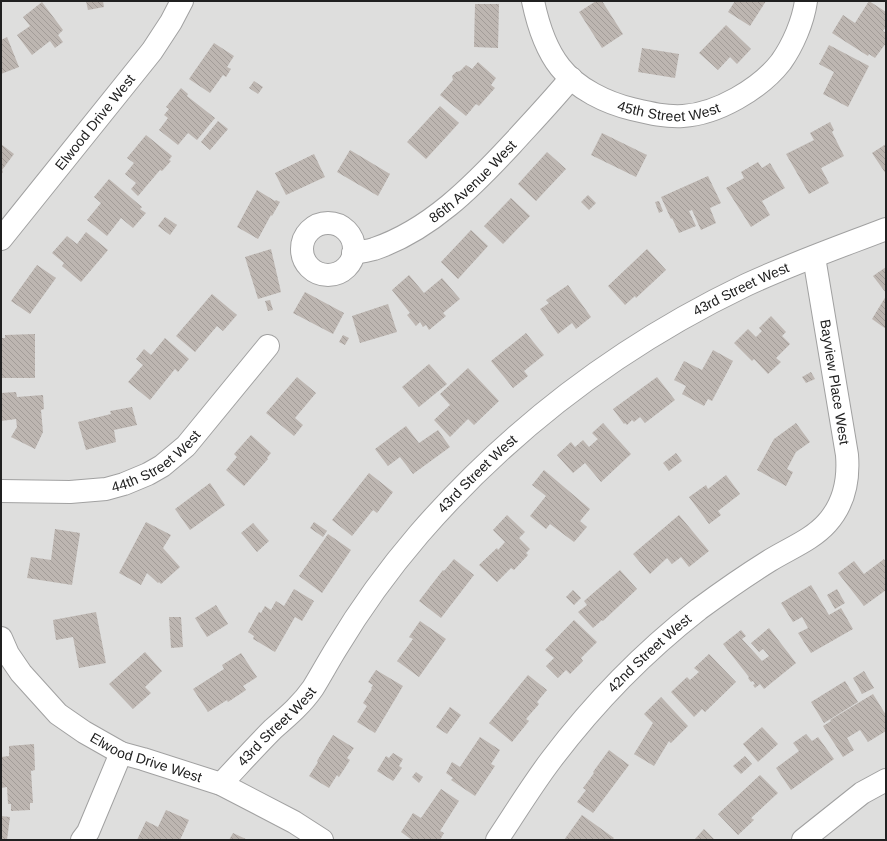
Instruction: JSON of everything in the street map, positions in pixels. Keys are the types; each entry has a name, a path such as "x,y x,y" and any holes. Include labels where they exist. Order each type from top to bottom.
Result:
{"street":[{"name":"Elwood Drive West","path":"1,239 152,51 171,22 182,1"},
{"name":"45th Street West","path":"532,1 544,40 561,68 571,78 593,95 618,106 660,116 683,116 709,111 742,96 768,76 781,62 799,28 805,11 806,1"},
{"name":"86th Avenue West","path":"353,254 374,249 410,233 433,218 468,190 548,105 571,78"},
{"name":"43rd Street West","path":"221,784 274,729 295,710 313,688 336,648 362,610 389,572 418,536 481,468 550,406 626,352 706,305 747,284 886,229"},
{"name":"Bayview Place West","path":"814,257 847,455 848,469 845,488 839,506"},
{"name":"44th Street West","path":"1,491 70,492 106,489 124,484 148,474 162,466 186,446 268,346"},
{"name":"42nd Street West","path":"497,840 526,794 551,759 606,694 636,664 672,631 734,584 769,561 812,536 827,523 839,506"},
{"name":"Elwood Drive West","path":"1,638 8,654 21,673 58,714 84,732 121,753 221,784 288,818 322,840"},
{"path":"82,840 88,832 121,753"},
{"path":"803,840 862,793 886,780"}],"shaded area":[{"path":"1,1 886,1 886,840 1,840"}],"building":[{"path":"86,1 103,1 104,7 88,10"},
{"path":"596,1 602,1 623,34 602,48 579,12"},
{"path":"735,1 766,1 750,26 728,12"},
{"path":"869,1 886,12 886,27 883,31 886,33 886,43 875,58 869,54 868,56 832,33 843,15 855,23"},
{"path":"42,2 63,30 58,35 63,42 55,48 50,41 32,55 17,35 30,26 23,17"},
{"path":"475,4 499,4 498,48 474,47"},
{"path":"726,25 751,49 737,64 730,57 718,70 699,53"},
{"path":"7,37 19,67 1,74 1,40"},
{"path":"214,43 234,56 227,67 231,69 226,77 223,75 210,93 189,79"},
{"path":"829,45 869,66 848,107 823,94 834,72 819,64"},
{"path":"642,48 679,54 675,78 638,72"},
{"path":"478,62 496,78 491,85 495,88 479,106 476,104 466,116 440,95 453,80 452,76 456,72 460,71 466,65 472,69"},
{"path":"254,81 263,87 258,94 249,88"},
{"path":"181,88 188,94 187,96 215,118 197,140 188,133 178,145 159,130 168,118 164,115 169,109 166,107"},
{"path":"440,106 459,123 426,159 407,142"},
{"path":"218,121 228,129 210,150 201,142"},
{"path":"830,122 834,130 832,132 844,156 821,168 829,183 809,194 786,154 814,140 810,133"},
{"path":"602,133 647,155 636,177 591,155"},
{"path":"146,135 172,156 169,160 171,161 162,171 160,170 138,196 131,189 136,183 125,174 134,163 127,158"},
{"path":"1,144 14,154 2,170 3,172 1,175"},
{"path":"886,144 886,174 872,153"},
{"path":"350,150 390,174 378,196 337,172"},
{"path":"547,152 566,169 536,201 518,184"},
{"path":"314,154 325,177 286,195 275,173"},
{"path":"758,162 762,168 770,163 785,188 762,201 770,215 751,227 726,188 744,178 741,172"},
{"path":"708,176 721,203 710,208 716,223 701,230 692,210 689,211 696,226 679,233 661,197"},
{"path":"109,179 142,207 140,209 146,213 133,228 121,218 107,236 87,220 101,203 94,197"},
{"path":"257,190 275,201 280,202 258,239 237,227"},
{"path":"588,195 596,203 589,210 581,202"},
{"path":"511,198 530,216 503,244 484,226"},
{"path":"659,201 663,211 659,213 655,202"},
{"path":"165,217 177,225 170,235 158,226"},
{"path":"471,230 488,246 458,279 441,262"},
{"path":"86,232 108,250 81,282 62,266 64,263 52,253 67,236 77,244"},
{"path":"271,249 281,292 258,299 245,257"},
{"path":"647,249 666,270 636,298 635,296 625,305 608,286"},
{"path":"37,265 56,278 30,314 11,301"},
{"path":"886,267 886,293 873,276"},
{"path":"409,275 424,293 442,278 460,299 443,313 446,316 429,330 426,325 423,327 420,322 416,326 407,315 410,313 392,290"},
{"path":"568,285 591,317 576,329 572,323 558,334 540,309 549,303 546,300"},
{"path":"305,292 344,313 333,334 293,313"},
{"path":"212,294 237,315 223,331 217,326 195,352 176,336"},
{"path":"886,296 886,329 872,319"},
{"path":"270,300 273,310 268,311 265,301"},
{"path":"388,304 397,332 360,343 352,316"},
{"path":"771,316 786,332 782,336 790,344 776,358 781,362 768,374 754,359 752,361 734,343 748,329 756,337 762,331 759,328"},
{"path":"526,333 544,355 524,371 528,376 513,388 491,361"},
{"path":"35,334 35,378 1,378 1,338 5,338 5,335"},
{"path":"343,335 349,338 345,345 339,342"},
{"path":"165,338 189,359 178,372 175,369 150,400 128,382 143,365 136,359 144,349 151,355"},
{"path":"713,350 733,361 712,401 708,399 704,406 682,394 686,386 674,380 684,361 702,370"},
{"path":"429,364 447,384 419,407 402,387"},
{"path":"468,368 499,401 474,425 468,419 450,437 434,420 450,405 440,394"},
{"path":"811,372 815,379 806,383 802,377"},
{"path":"297,377 316,393 295,418 303,425 294,436 266,413"},
{"path":"657,377 675,400 645,423 640,417 634,422 632,420 627,425 625,423 624,424 613,409"},
{"path":"16,392 17,397 43,395 44,409 41,410 43,432 35,449 11,437 17,427 16,419 1,421 1,393"},
{"path":"132,407 137,425 114,430 116,442 86,450 78,422 111,414 110,411"},
{"path":"603,423 631,454 601,482 585,463 573,473 557,455 571,442 575,447 583,440 589,447 598,439 592,433"},
{"path":"796,423 810,442 796,452 787,469 793,472 786,486 757,470 774,439"},
{"path":"406,426 419,443 438,430 450,447 413,474 400,457 388,466 375,449"},
{"path":"251,435 271,453 267,458 268,459 244,486 226,470 237,457 234,454"},
{"path":"676,453 682,461 669,471 663,463"},
{"path":"544,470 590,509 580,521 587,527 574,542 550,524 546,529 530,516 546,496 532,485"},
{"path":"369,473 393,492 377,513 373,510 352,536 332,520"},
{"path":"726,475 740,494 718,511 721,515 709,524 689,497 706,485 708,489"},
{"path":"210,483 225,505 190,530 175,509"},
{"path":"507,515 525,532 519,538 530,549 526,553 528,555 514,570 511,568 497,582 479,565 497,548 498,550 505,542 493,530"},
{"path":"679,515 709,551 689,567 681,557 672,564 667,558 650,574 633,554"},
{"path":"146,522 171,535 163,548 180,567 161,584 147,573 141,585 119,573"},
{"path":"314,522 327,531 323,537 310,528"},
{"path":"253,523 269,541 257,552 241,533"},
{"path":"55,529 80,533 72,585 27,578 31,557 51,560"},
{"path":"328,534 351,550 322,593 299,576"},
{"path":"454,559 474,575 441,618 419,601 443,570 444,571"},
{"path":"884,559 886,563 886,590 864,606 838,573 854,561 864,574"},
{"path":"620,570 637,589 603,621 602,620 593,628 578,612 587,605 584,601"},
{"path":"811,585 829,615 841,608 853,629 811,653 798,633 808,628 802,617 793,622 781,603"},
{"path":"294,589 314,601 302,621 295,617 275,652 253,639 254,636 248,632 259,612 261,613 265,606 271,610 276,601 284,606"},
{"path":"837,589 845,603 835,609 827,595"},
{"path":"573,590 581,598 574,605 566,597"},
{"path":"216,605 228,624 207,637 195,618"},
{"path":"96,612 106,663 79,668 73,637 56,640 53,620"},
{"path":"169,617 181,617 183,647 171,648"},
{"path":"574,620 597,642 581,658 583,661 570,674 566,670 558,678 546,666 554,658 545,650"},
{"path":"420,621 446,639 419,677 397,661 413,639 409,637"},
{"path":"769,628 796,663 764,689 760,684 755,688 753,681 751,682 748,678 749,677 723,644 741,630 746,636 742,639 762,661 769,656 763,649 759,652 751,643"},
{"path":"145,652 162,671 145,687 151,693 133,709 109,684"},
{"path":"241,653 257,677 243,686 246,690 228,702 227,700 208,712 193,689 224,669 222,665"},
{"path":"709,654 736,682 705,712 702,709 694,717 671,692 687,677 690,680 699,672 694,668"},
{"path":"376,670 403,686 375,733 357,722 367,706 363,703 373,685 368,682"},
{"path":"864,671 874,688 862,694 853,678"},
{"path":"528,675 547,690 537,702 539,704 526,719 529,721 512,742 489,723"},
{"path":"845,681 858,702 824,723 811,702"},
{"path":"873,694 886,715 886,731 868,742 860,730 847,738 854,750 843,757 823,726 831,721 830,720"},
{"path":"661,697 688,726 671,743 669,741 654,766 634,754 653,723 644,714"},
{"path":"450,707 461,715 447,734 436,727"},
{"path":"762,727 778,744 758,762 743,744"},
{"path":"806,734 812,741 818,737 834,759 791,790 776,768 799,751 793,743"},
{"path":"333,735 354,748 347,758 350,760 339,777 337,775 329,788 309,776"},
{"path":"480,737 500,750 491,764 495,766 475,796 451,780 453,778 446,773 452,762 460,767"},
{"path":"34,744 35,770 31,771 33,803 30,803 30,810 11,811 11,804 8,804 7,787 1,788 1,757 9,756 9,746"},
{"path":"609,750 629,765 593,813 577,802 586,790 583,788"},
{"path":"393,753 403,759 399,766 402,768 393,781 377,771 386,756 389,758"},
{"path":"745,756 752,764 741,774 733,766"},
{"path":"416,772 423,777 419,783 412,777"},
{"path":"760,775 778,793 751,818 754,820 738,835 718,814"},
{"path":"441,789 459,801 440,831 444,833 440,840 412,840 401,832 413,813 421,818"},
{"path":"166,810 189,820 180,840 137,840 146,821 158,827"},
{"path":"582,815 614,838 612,840 564,840"},
{"path":"1,816 10,817 7,840 1,840"},
{"path":"704,829 715,840 694,840"},
{"path":"233,833 248,840 229,840"}]}
